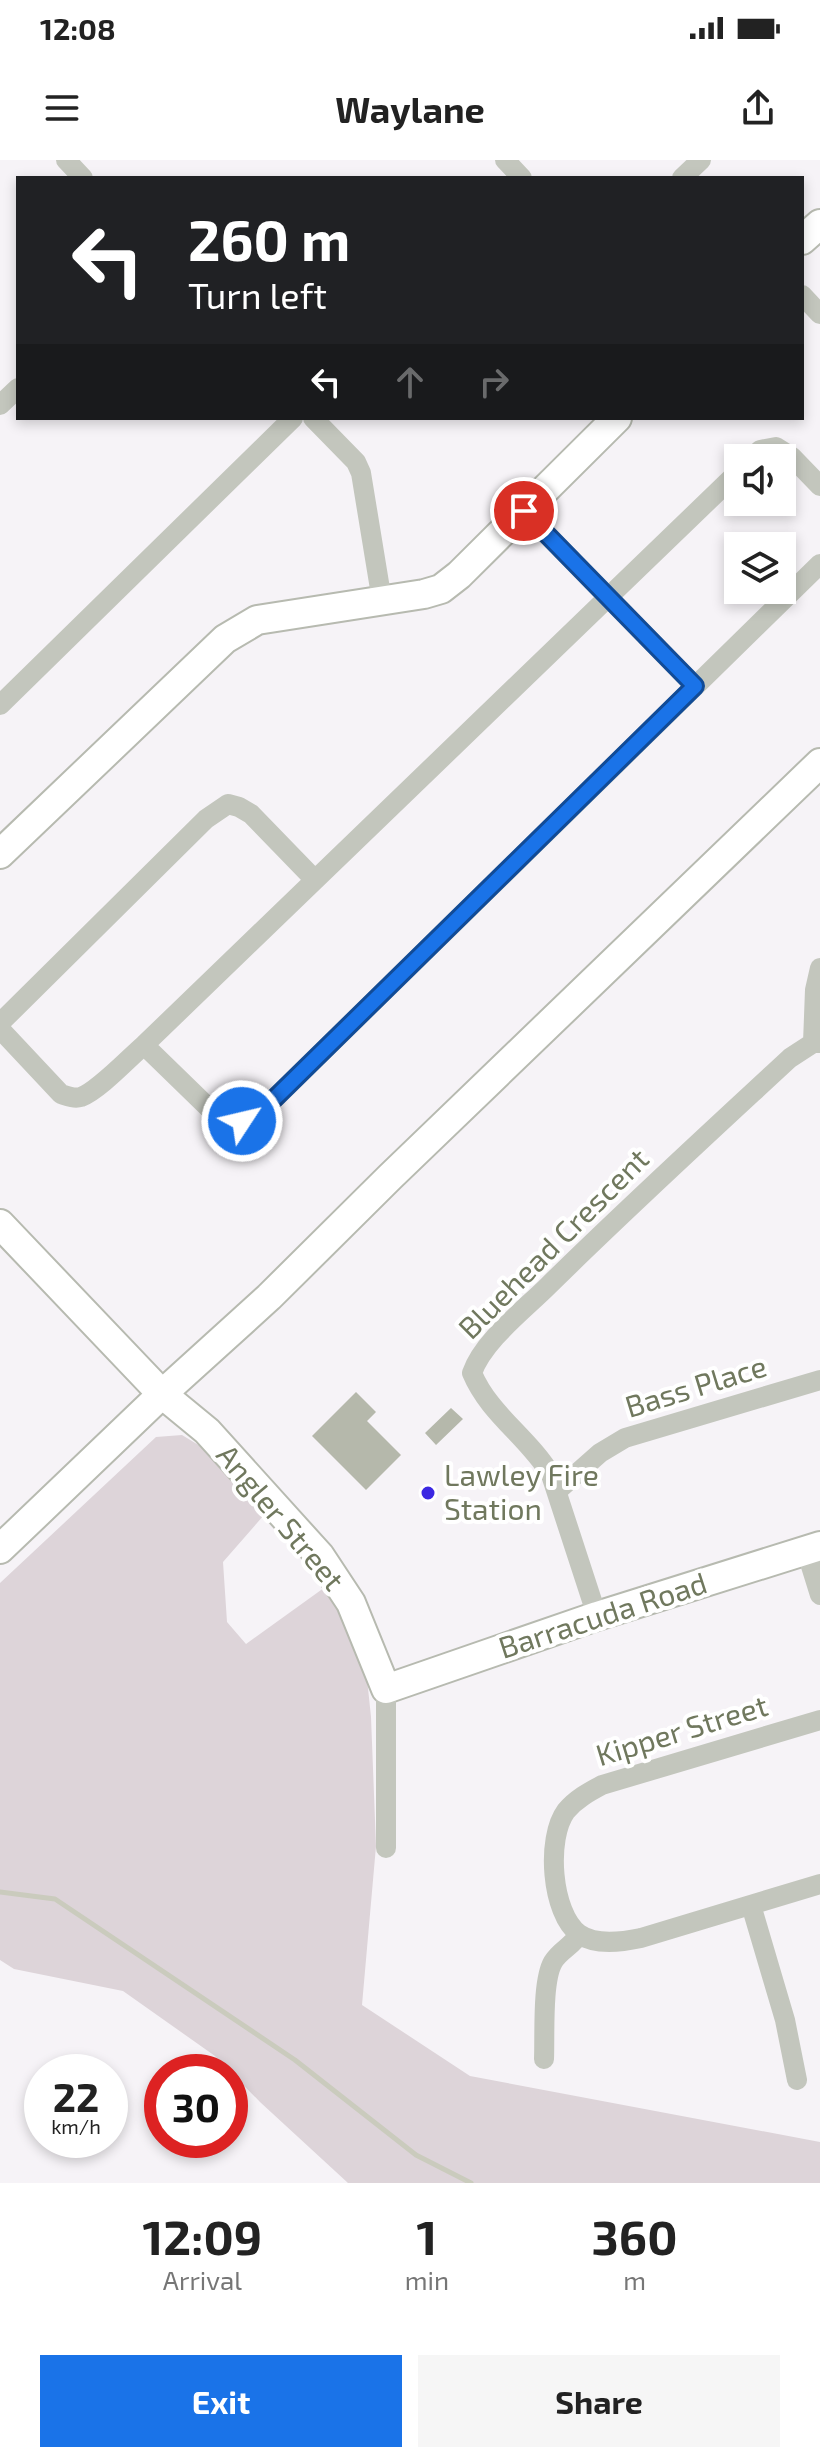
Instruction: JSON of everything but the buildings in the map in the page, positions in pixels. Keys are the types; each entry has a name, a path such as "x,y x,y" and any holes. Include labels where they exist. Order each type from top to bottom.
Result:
{"street":[{"path":"66,160 81,176"},
{"path":"684,176 701,160"},
{"path":"804,238 820,224"},
{"path":"804,297 820,314"},
{"path":"0,405 16,390"},
{"path":"0,705 291,420"},
{"path":"315,420 356,462 361,473 382,601"},
{"path":"0,854 225,639 257,620 441,589 459,575 615,420"},
{"path":"796,461 820,486"},
{"path":"0,1029 61,1094 81,1097 92,1090 144,1045 724,485"},
{"path":"524,511 695,686"},
{"path":"144,1045 216,1115 235,1123 252,1116 275,1098 820,564"},
{"path":"0,1549 269,1297 820,763"},
{"path":"0,1023 206,819 228,804 251,814 315,880"},
{"path":"816,1043 815,990 820,968"},
{"name":"Bluehead Crescent","path":"597,1616 557,1491 542,1459 479,1389 472,1373 476,1361 496,1337 609,1226 790,1058 816,1043"},
{"name":"Angler Street","path":"0,1224 162,1394 207,1431 320,1556 351,1603 386,1689 386,1848"},
{"name":"Bass Place","path":"557,1491 600,1453 625,1438 820,1380"},
{"path":"813,1548 820,1595"},
{"name":"Barracuda Road","path":"386,1689 597,1616 813,1548"},
{"name":"Kipper Street","path":"579,1934 565,1917 556,1896 554,1857 560,1822 565,1812 579,1799 602,1785 820,1720"},
{"path":"544,2059 547,1982 551,1966 579,1934 601,1941 621,1942 641,1938 820,1884"},
{"path":"751,1905 785,2020 797,2080"}],"shaded area":[{"path":"182,1435 205,1449 264,1515 223,1562 227,1622 246,1644 328,1585 366,1669 376,1846 362,2005 470,2076 820,2142 820,2183 348,2183 248,2090 248,2054 212,2054 123,1991 14,1969 0,1960 0,1583 156,1437"}],"waterway":[{"path":"0,1892 55,1899 295,2060 416,2155 471,2183"}],"place":[{"name":"Lawley Fire Station","path":"428,1493"}],"route":[{"path":"242,1121 275,1098 695,686 524,511"}]}
